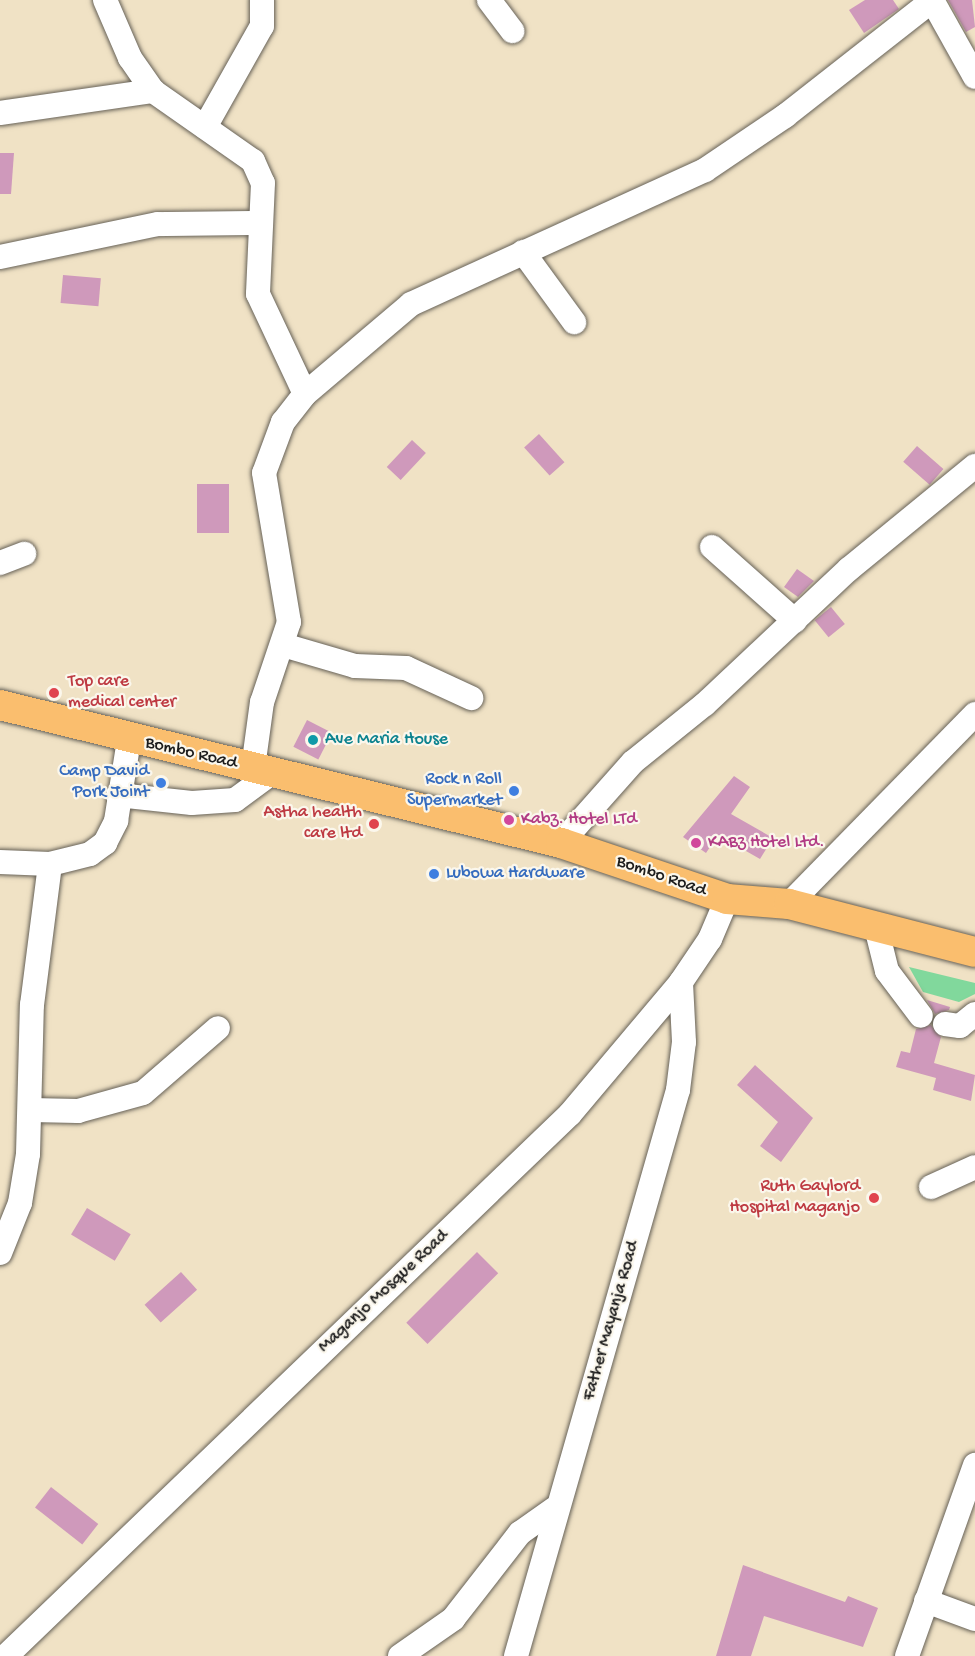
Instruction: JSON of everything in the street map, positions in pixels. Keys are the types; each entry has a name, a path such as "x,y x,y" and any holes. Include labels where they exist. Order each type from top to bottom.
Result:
{"main road":[{"name":"Bombo Road","path":"0,705 129,740 561,843 727,899 789,904 975,952"}],"street":[{"path":"105,0 129,58 153,91 253,160 263,183 258,294 305,394"},
{"path":"205,127 262,26 262,0"},
{"path":"489,0 512,31"},
{"path":"118,795 192,803 235,800 261,772 262,702 283,645 289,601 264,473 279,430 305,394 411,304 705,170 786,116 933,0 975,77"},
{"path":"0,113 153,91"},
{"path":"0,257 158,224 261,223"},
{"path":"523,252 574,322"},
{"path":"561,843 633,762 795,621 858,561 975,466"},
{"path":"712,547 795,621"},
{"path":"0,564 24,554"},
{"path":"283,645 355,666 406,668 471,698"},
{"path":"789,904 975,714"},
{"path":"0,862 50,864 90,854 105,843 116,821 118,795 129,740"},
{"path":"0,1253 20,1203 32,1110 32,1005 50,864"},
{"name":"Maganjo Mosque Road","path":"6,1656 546,1138 681,982 710,939 727,899"},
{"path":"876,927 887,971 921,1016"},
{"name":"Father Mayanja Road","path":"516,1656 554,1509 678,1090 684,1042 681,982"},
{"path":"945,1024 960,1026 975,1014"},
{"path":"32,1110 78,1111 135,1096 180,1066 218,1028"},
{"path":"931,1187 975,1167"},
{"path":"907,1656 975,1465"},
{"path":"400,1656 453,1619 520,1533 554,1509"},
{"path":"926,1601 975,1619"}],"green space":[{"path":"909,967 975,983 975,994 959,1002 923,992"}],"building":[{"path":"865,0 893,0 899,9 864,33 849,10"},
{"path":"948,0 972,0 975,27 966,32"},
{"path":"0,153 14,153 11,194 0,194"},
{"path":"63,275 101,278 98,306 61,303"},
{"path":"539,434 564,462 550,476 524,447"},
{"path":"412,440 426,453 401,480 387,467"},
{"path":"917,446 943,469 930,485 903,462"},
{"path":"197,484 229,484 229,533 197,533"},
{"path":"797,569 814,581 798,597 784,587"},
{"path":"831,607 845,624 829,637 815,620"},
{"name":"Ave Maria House","path":"307,720 332,733 318,759 293,747"},
{"path":"734,776 750,787 731,814 773,838 760,859 718,835 706,853 683,837"},
{"path":"927,1000 950,1007 949,1010 935,1014"},
{"path":"931,1025 941,1037 934,1063 975,1075 971,1101 933,1090 936,1078 896,1067 901,1051 910,1053 916,1029"},
{"path":"755,1065 813,1118 781,1162 760,1146 778,1122 737,1085"},
{"path":"87,1208 131,1234 115,1261 71,1235"},
{"path":"477,1252 498,1273 428,1344 406,1323"},
{"path":"181,1272 197,1290 161,1323 145,1305"},
{"path":"51,1487 98,1524 82,1544 35,1507"},
{"path":"743,1565 845,1602 848,1596 878,1608 863,1647 764,1616 751,1656 716,1656"}],"place":[{"name":"Top care medical center","path":"54,693"},
{"name":"Ave Maria House","path":"313,740"},
{"name":"Camp David Pork Joint","path":"161,783"},
{"name":"Rock n Roll Supermarket","path":"514,791"},
{"name":"Kabz. Hotel LTd","path":"509,820"},
{"name":"Astha health care ltd","path":"374,824"},
{"name":"KABz Hotel Ltd.","path":"696,843"},
{"name":"Lubowa Hardware","path":"434,874"},
{"name":"Ruth Gaylord Hospital Maganjo","path":"874,1198"}]}
